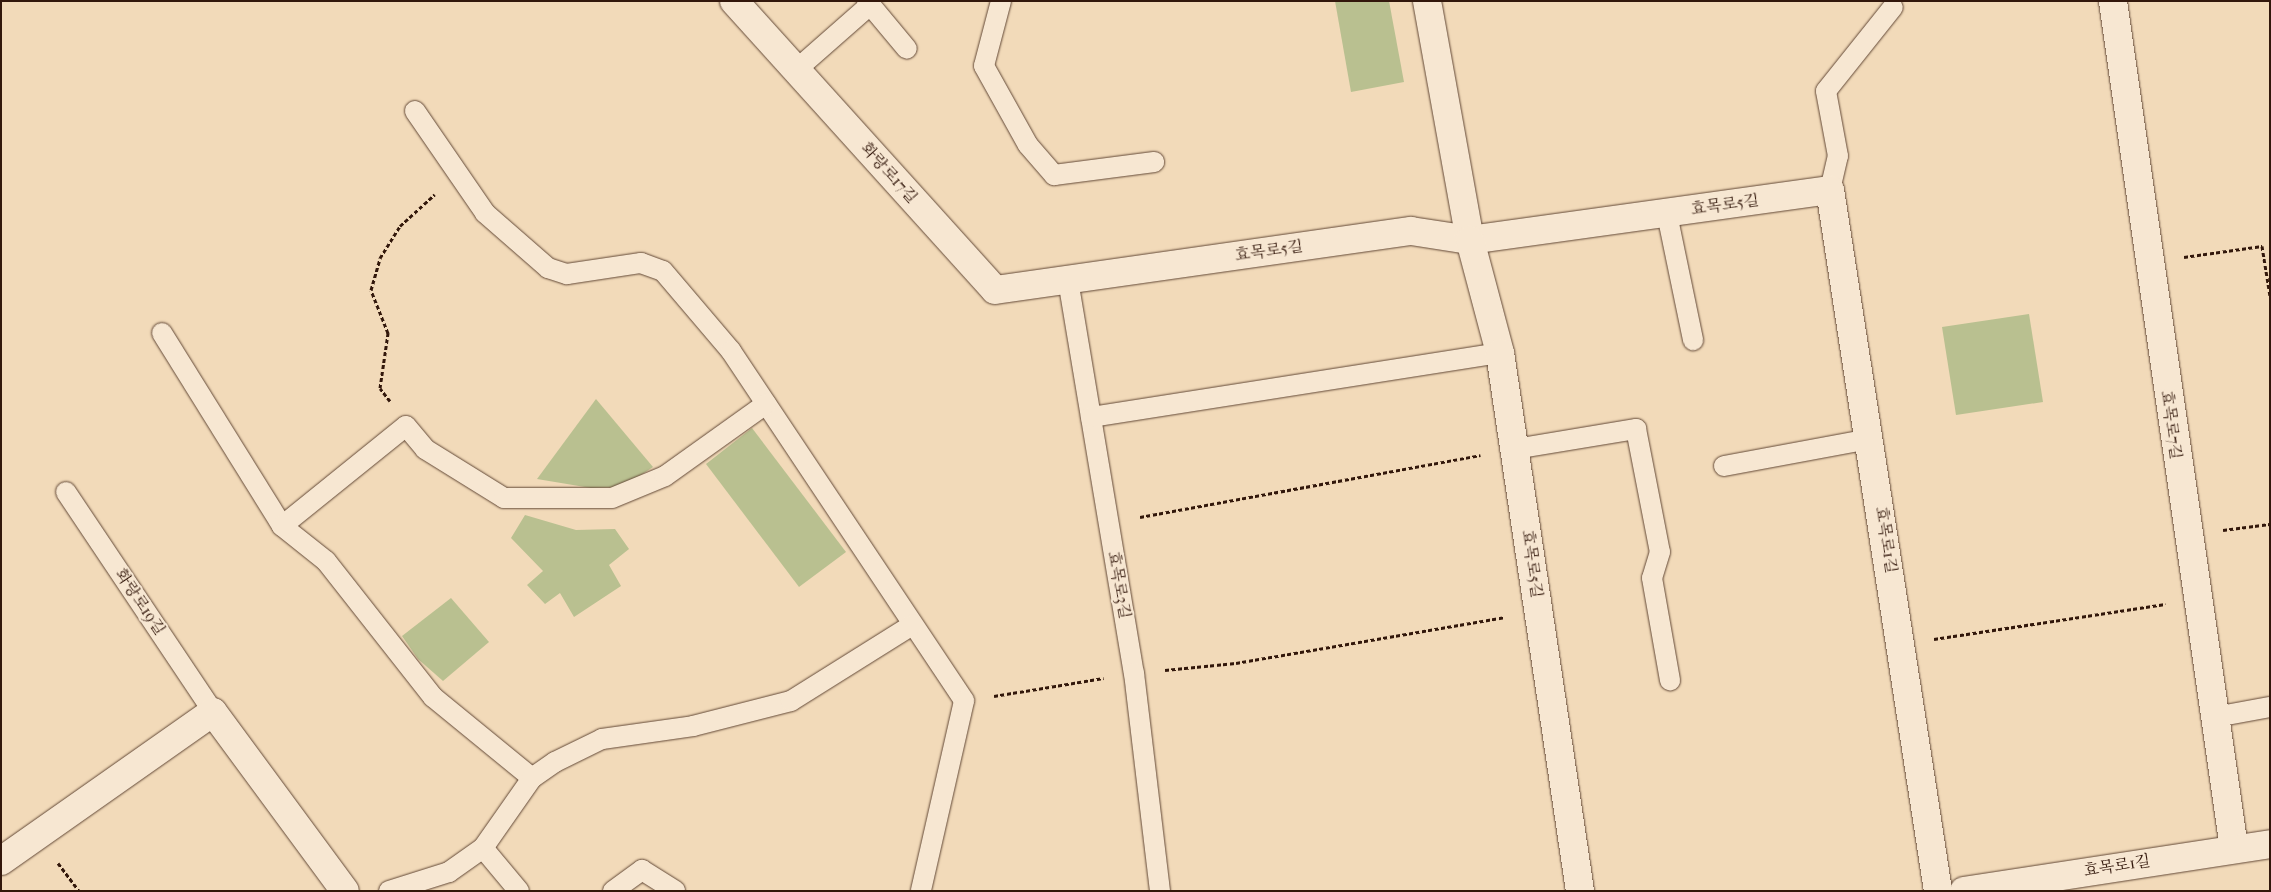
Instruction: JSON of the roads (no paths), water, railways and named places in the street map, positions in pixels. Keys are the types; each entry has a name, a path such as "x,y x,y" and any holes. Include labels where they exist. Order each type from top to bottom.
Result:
{"street":[{"name":"화랑로17길","path":"734,1 994,290 1068,280"},
{"name":"효목로5길","path":"1427,1 1470,240 1500,352 1580,891"},
{"name":"효목로7길","path":"2113,1 2195,599 2234,848"},
{"name":"효목로5길","path":"1068,280 1411,231 1470,240 1830,190"},
{"name":"효목로1길","path":"1830,190 1902,644 1938,891"},
{"path":"1,861 213,712"},
{"name":"화랑로19길","path":"213,712 345,891"},
{"name":"효목로1길","path":"1964,891 2234,848 2270,844"}],"lane":[{"path":"1001,1 984,66 1028,145 1054,175 1154,162"},
{"path":"796,70 869,3 907,49"},
{"path":"1830,190 1838,156 1826,91 1893,7"},
{"path":"415,111 455,175 485,213 548,268 567,274 641,263 663,271 731,351 964,701 921,891"},
{"path":"1667,214 1693,340"},
{"name":"효목로3길","path":"1068,280 1134,673 1160,891"},
{"path":"162,333 282,526 326,561 433,697 532,778"},
{"path":"1091,417 1500,352"},
{"path":"282,526 406,426 425,449 504,498 612,498 665,476 766,404"},
{"path":"1515,449 1636,429 1660,552 1652,578 1670,680"},
{"path":"1724,466 1870,439"},
{"name":"화랑로19길","path":"66,492 213,712"},
{"path":"389,891 449,872 483,848 532,778 602,739 693,726 791,701 912,625"},
{"path":"2215,717 2270,708"},
{"path":"483,848 519,891"},
{"path":"613,891 642,870 675,891"}]}
